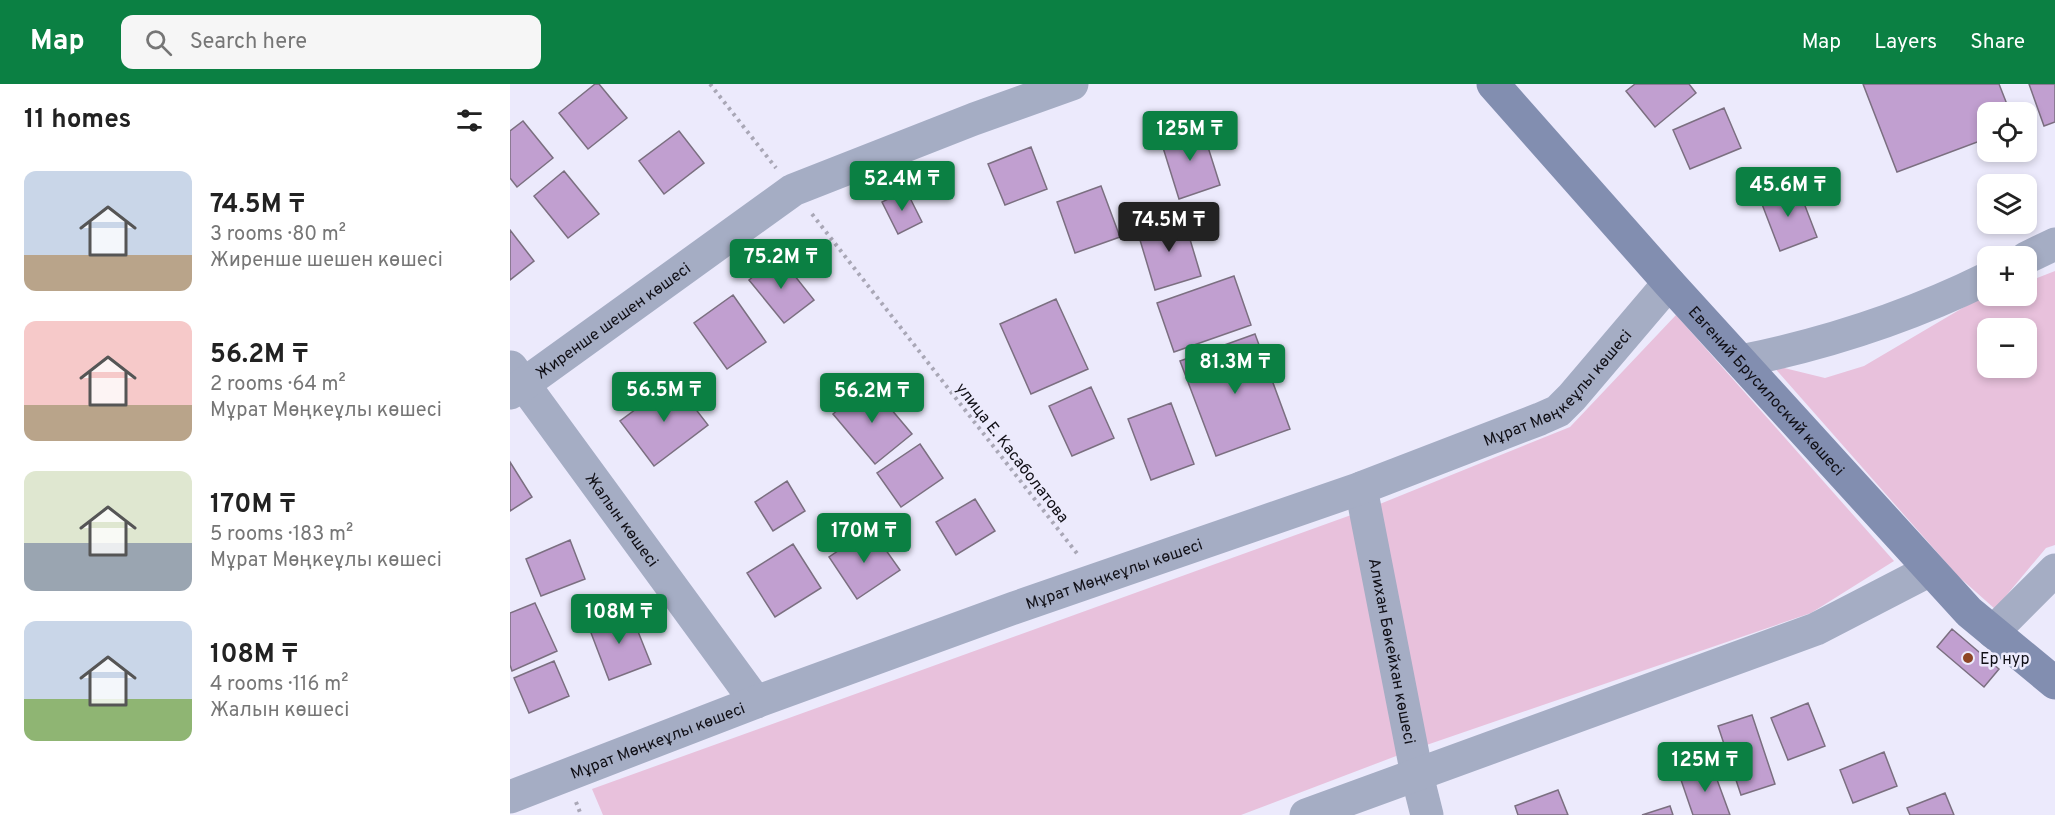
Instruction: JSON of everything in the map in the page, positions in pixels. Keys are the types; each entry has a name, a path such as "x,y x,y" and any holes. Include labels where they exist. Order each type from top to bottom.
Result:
{"main road":[{"name":"Евгений Брусилоский көшесі","path":"1493,84 1669,283 1969,612 2055,683"}],"street":[{"name":"Жиренше шешен көшесі","path":"515,381 794,190 974,119 1072,84"},
{"path":"2037,253 2055,244"},
{"name":"Мұрат Мөңкеұлы көшесі","path":"510,797 756,702 1014,608 1361,488 1558,411 1669,283"},
{"path":"1741,361 1832,339 1977,283"},
{"name":"Жалын көшесі","path":"515,381 756,702"},
{"name":"Алихан Бөкейхан көшесі","path":"1361,488 1417,775 1427,815"},
{"path":"1306,815 1816,629 1930,570"},
{"path":"1993,632 2055,570"}],"path":[{"name":"улица Е. Касаболатова","path":"710,84 1098,579"}],"shaded area":[{"path":"2055,271 2055,545 2046,548 1995,609 1958,576 1772,365 1825,378 1864,366 1977,301 1977,306 2037,306 2037,278"},
{"path":"1676,315 1894,561 1811,613 1412,750 1241,815 603,815 592,789 1365,510 1570,427"}],"building":[{"path":"595,84 599,84 627,118 588,149 559,113"},
{"path":"1635,84 1689,84 1696,93 1655,127 1626,91"},
{"path":"1863,84 1999,84 2006,102 1977,102 1977,142 1897,172"},
{"path":"2029,84 2055,84 2055,122 2044,126"},
{"path":"1724,108 1741,148 1690,169 1673,130"},
{"path":"523,121 553,158 517,187 510,178 510,131"},
{"path":"1201,125 1220,185 1179,199 1160,138"},
{"path":"679,131 704,163 664,194 639,161"},
{"path":"1031,147 1047,189 1005,205 988,164"},
{"path":"564,171 599,214 568,238 534,196"},
{"path":"1797,185 1817,237 1780,251 1760,199"},
{"path":"1101,186 1120,237 1075,253 1057,202"},
{"path":"906,190 922,222 898,234 882,202"},
{"path":"1183,216 1201,276 1155,290 1137,230"},
{"path":"510,230 534,261 510,280"},
{"path":"779,256 814,300 784,323 749,280"},
{"path":"1234,276 1251,325 1174,352 1157,303"},
{"path":"733,295 766,342 727,369 694,323"},
{"path":"1056,299 1088,369 1031,394 1000,324"},
{"path":"1255,334 1290,429 1216,456 1180,361"},
{"path":"674,381 708,425 654,466 620,421"},
{"path":"869,383 912,434 875,464 833,414"},
{"path":"1091,387 1114,438 1072,456 1049,406"},
{"path":"1171,403 1194,464 1151,480 1128,419"},
{"path":"920,444 943,478 901,507 877,473"},
{"path":"510,462 532,497 510,511"},
{"path":"787,481 805,511 773,531 755,502"},
{"path":"975,499 995,531 956,555 936,522"},
{"path":"871,529 900,570 857,599 829,557"},
{"path":"570,540 585,579 541,596 526,559"},
{"path":"793,544 821,588 775,617 747,573"},
{"path":"535,603 557,651 512,671 510,613"},
{"path":"629,609 651,664 609,680 588,625"},
{"path":"1952,629 1999,669 1984,687 1937,647"},
{"path":"554,661 569,696 529,713 514,678"},
{"path":"1808,703 1825,746 1788,760 1771,718"},
{"path":"1752,715 1775,784 1741,795 1718,726"},
{"path":"1884,752 1897,786 1853,803 1840,770"},
{"path":"1712,766 1730,815 1693,815 1680,777"},
{"path":"1558,790 1568,815 1518,815 1515,806"},
{"path":"1945,793 1954,815 1910,815 1907,808"},
{"path":"1670,806 1673,815 1642,815"}],"place":[{"name":"Ер нур","path":"1968,658"}]}
